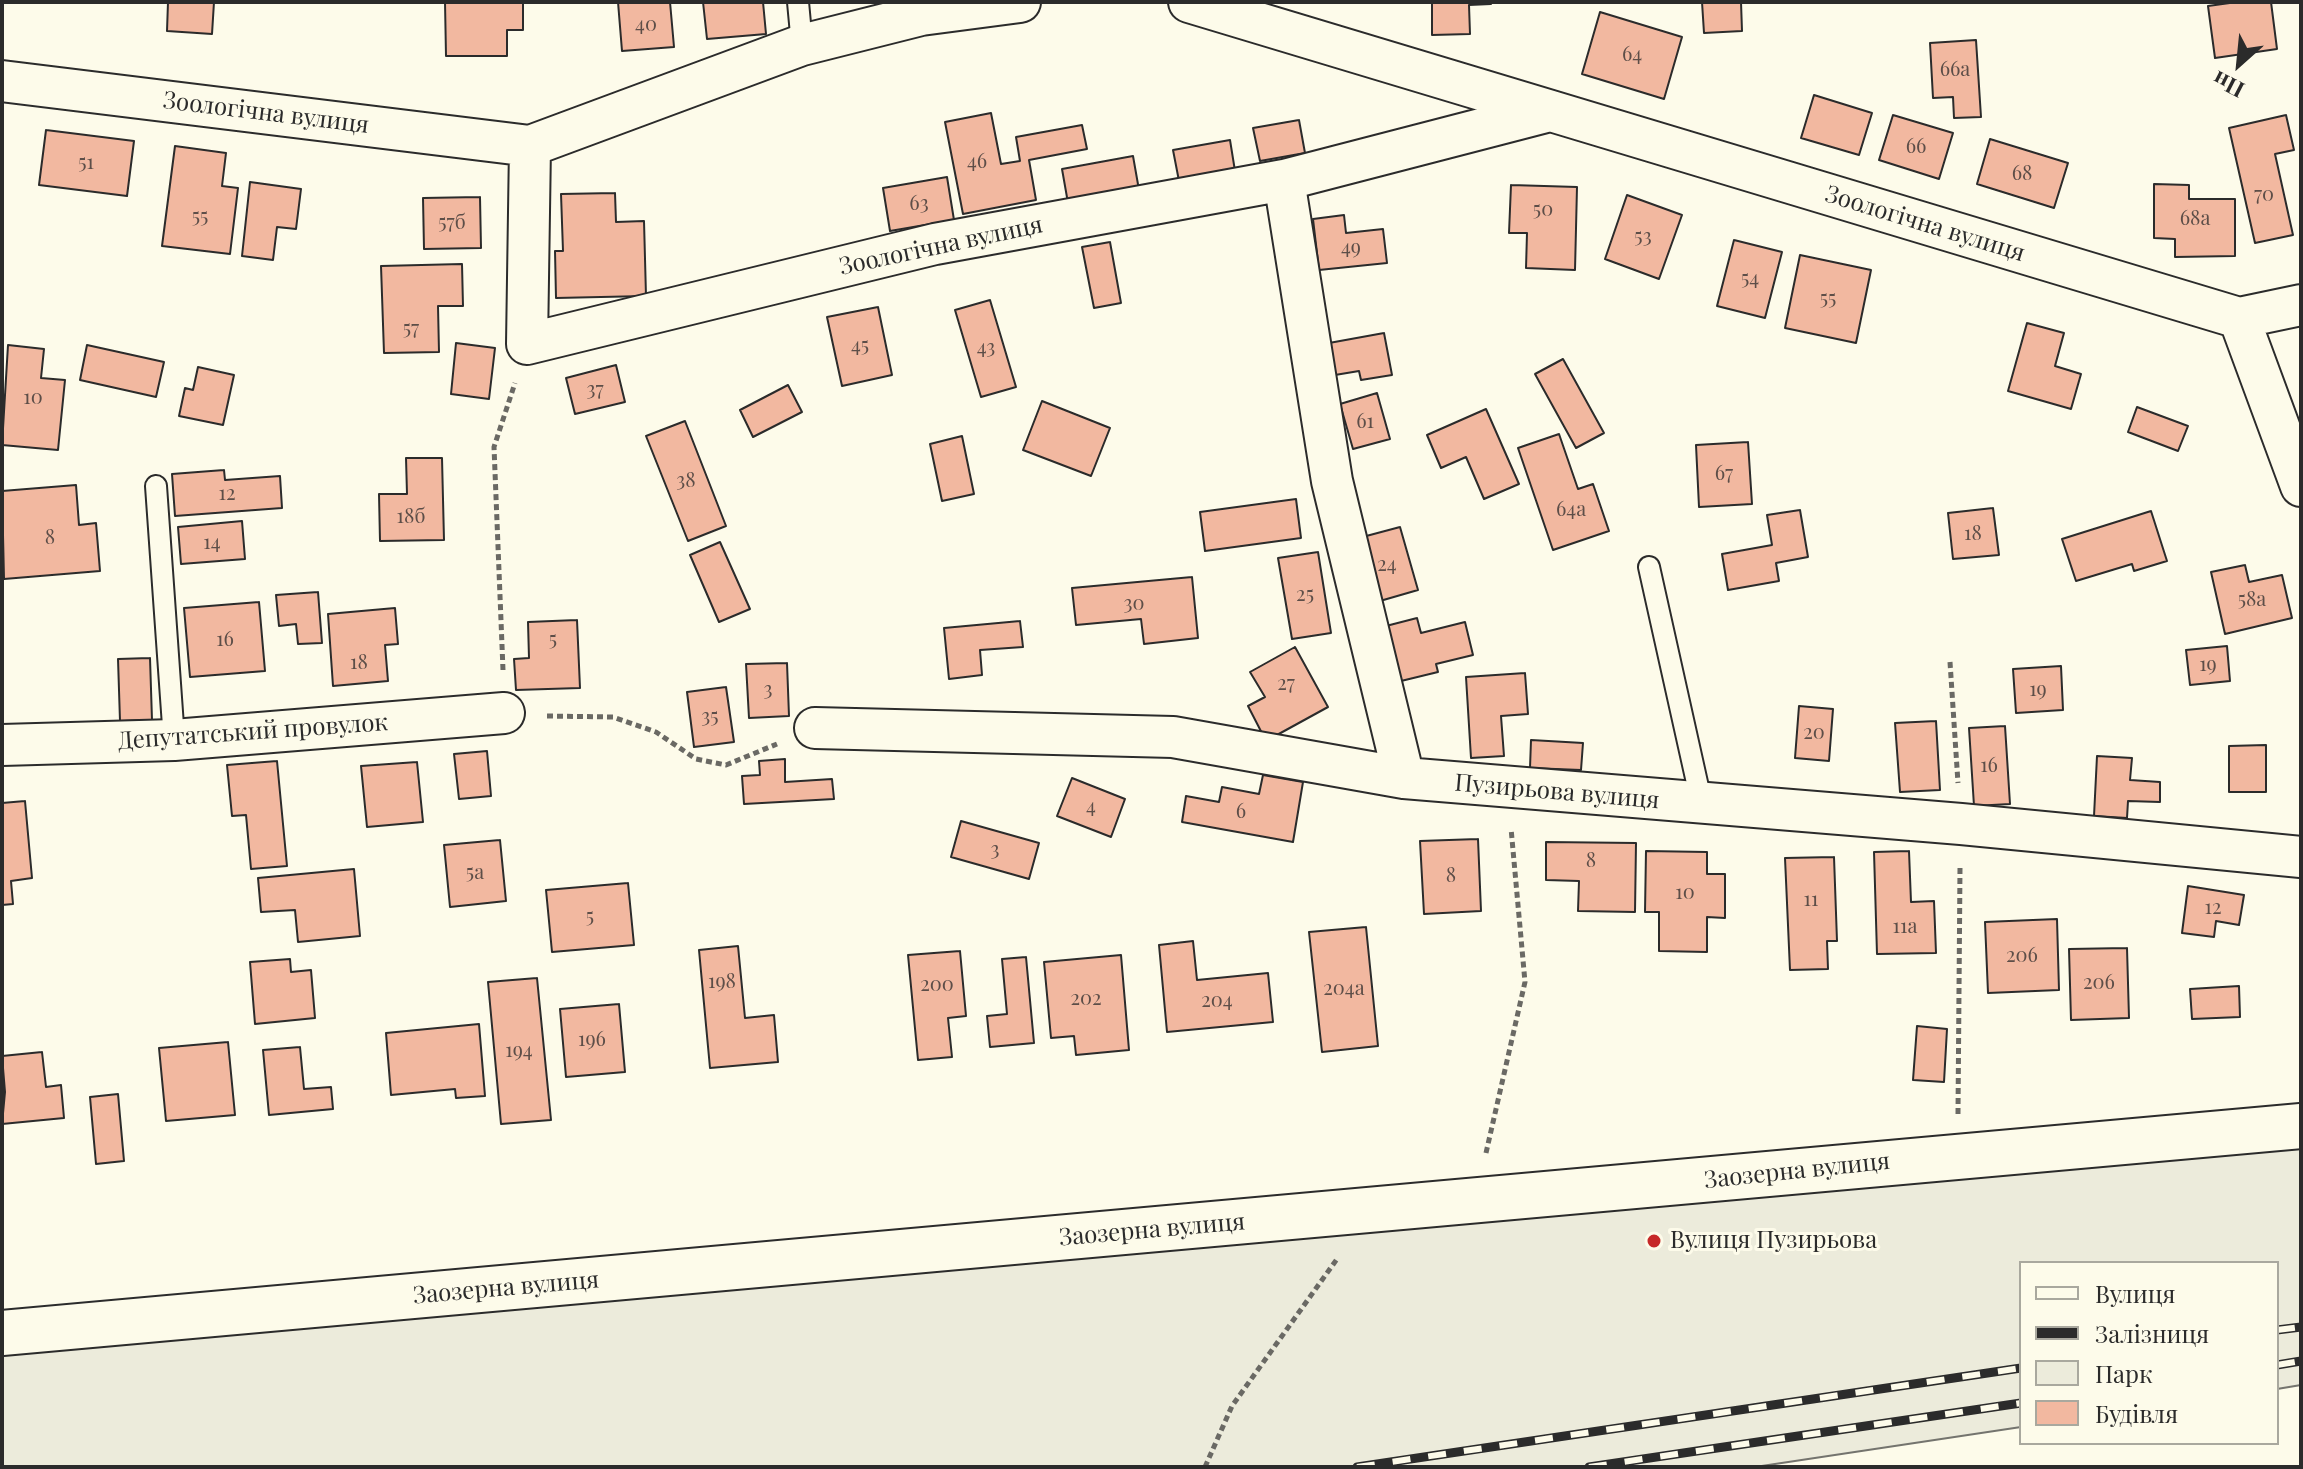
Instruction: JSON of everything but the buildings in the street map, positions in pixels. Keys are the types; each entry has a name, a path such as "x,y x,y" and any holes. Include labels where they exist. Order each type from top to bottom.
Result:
{"street":[{"name":"Зоологічна вулиця","path":"2,81 530,146 802,45 921,15 1020,2"},
{"name":"Зоологічна вулиця","path":"1189,2 2239,318 2301,305"},
{"name":"Зоологічна вулиця","path":"527,344 935,244 1284,180 1550,111"},
{"path":"527,344 530,146"},
{"path":"1284,180 1332,481 1404,778"},
{"path":"2239,318 2301,486"},
{"name":"Депутатський провулок","path":"2,745 174,740 504,713"},
{"name":"Пузирьова вулиця","path":"815,728 1173,737 1404,778 1961,824 2301,857"},
{"name":"Заозерна вулиця","path":"2,1333 2301,1126"}],"lane":[{"path":"798,2 802,45"},
{"path":"156,486 174,740"},
{"path":"1649,567 1702,805"}],"path":[{"path":"527,344 494,447 504,713 613,717 656,732 696,759 726,765 815,728"},
{"path":"1950,662 1961,824 1958,1155"},
{"path":"1476,1201 1525,982 1507,787"},
{"path":"1205,1467 1232,1406 1372,1210"}],"green space":[{"path":"2301,1126 2301,1385 2279,1389 2279,1261 2019,1261 2019,1427 1755,1467 2,1467 2,1333"}],"railway":[{"path":"2279,1330 2301,1327"},
{"path":"2279,1365 2301,1361"},
{"path":"1357,1467 2019,1368"},
{"path":"1589,1467 2019,1403"}],"place":[{"name":"Вулиця Пузирьова","path":"1654,1241"}]}
